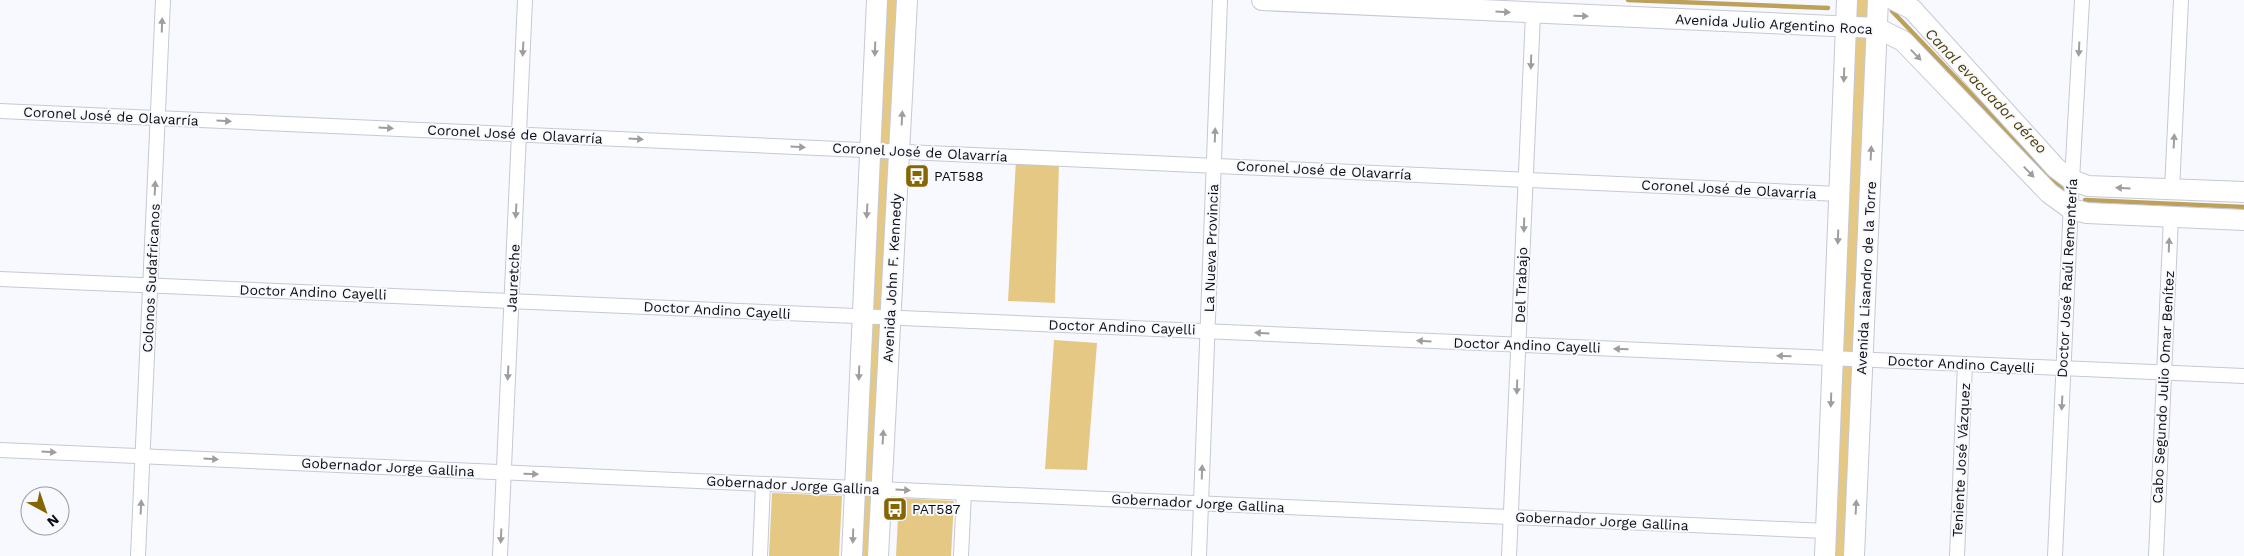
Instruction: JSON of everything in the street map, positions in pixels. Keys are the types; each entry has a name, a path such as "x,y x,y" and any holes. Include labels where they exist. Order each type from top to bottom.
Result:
{"main road":[{"name":"Avenida John F. Kennedy","path":"852,556 877,0"},
{"name":"Avenida John F. Kennedy","path":"878,556 907,0"},
{"name":"Avenida Julio Argentino Roca","path":"1262,0 1469,5 1533,14 1877,28 1903,41 2049,193 2071,209 2087,213 2244,220"},
{"path":"1825,556 1847,0"},
{"name":"Avenida Lisandro de la Torre","path":"1854,556 1878,0"},
{"path":"1894,0 1912,9 2056,168 2072,180 2088,186 2244,192"}],"street":[{"name":"Colonos Sudafricanos","path":"138,556 163,0"},
{"name":"Jauretche","path":"500,556 525,0"},
{"name":"La Nueva Provincia","path":"1198,556 1220,0"},
{"name":"Doctor José Raúl Rementería","path":"2055,556 2082,0"},
{"path":"2172,190 2181,0"},
{"name":"Del Trabajo","path":"1509,556 1533,14"},
{"name":"Coronel José de Olavarría","path":"0,111 1839,194"},
{"name":"Cabo Segundo Julio Omar Benítez","path":"2156,556 2170,217"},
{"name":"Doctor Andino Cayelli","path":"0,279 2244,376"},
{"name":"Teniente José Vázquez","path":"1956,556 1965,364"},
{"name":"Gobernador Jorge Gallina","path":"0,450 1826,531"},
{"path":"760,556 763,484"},
{"path":"961,556 964,493"}],"shaded area":[{"path":"877,0 907,0 878,556 852,556"},
{"path":"1847,0 1878,0 1854,556 1825,556"},
{"path":"1016,160 1059,163 1055,303 1008,301"},
{"path":"1054,340 1097,343 1087,470 1045,469"},
{"path":"772,493 842,496 839,556 769,556"},
{"path":"899,498 954,501 951,556 896,556"}],"waterway":[{"name":"Canal evacuador aéreo","path":"1628,0 1828,8"},
{"name":"Canal evacuador aéreo","path":"1892,11 2062,189"},
{"name":"Canal evacuador aéreo","path":"2085,200 2244,207"}],"place":[{"name":"PAT588","path":"917,176"},
{"name":"PAT587","path":"895,509"}]}
